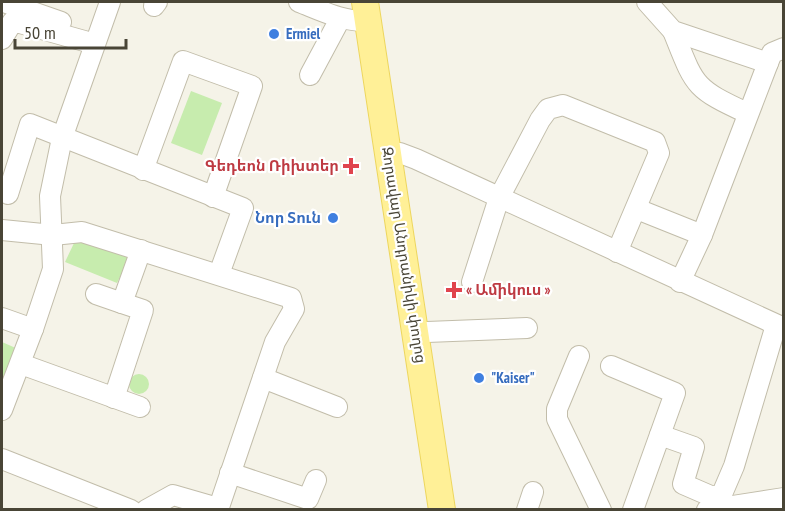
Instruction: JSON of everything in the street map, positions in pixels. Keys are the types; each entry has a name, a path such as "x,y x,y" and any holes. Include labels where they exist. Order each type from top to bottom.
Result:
{"main road":[{"name":"Զորավար Անդրանիկի փողոց","path":"373,8 442,510"},
{"name":"Զորավար Անդրանիկի փողոց","path":"394,154 427,332 451,510"}],"lane":[{"path":"4,2 97,40"},
{"path":"2,410 21,364 53,268 50,196 62,138 110,2"},
{"path":"299,2 353,22 373,8"},
{"path":"647,2 673,31 696,84 708,95 747,113"},
{"path":"310,75 340,19"},
{"path":"2,39 13,21 97,40"},
{"path":"673,31 768,63"},
{"path":"680,282 702,235 772,53 783,48"},
{"path":"143,170 183,61 252,86 213,197"},
{"path":"472,282 499,198 544,114 548,109 563,105 655,142 659,153 617,252"},
{"path":"8,194 30,124 243,208 219,274"},
{"path":"394,154 499,198 780,326 734,466 722,494 713,497 682,484 694,447 660,435"},
{"path":"637,209 702,235"},
{"path":"2,230 53,235 82,232 291,298 294,309 275,342 218,509 173,495 146,510"},
{"path":"122,303 141,250"},
{"path":"96,294 143,310 114,398"},
{"path":"2,318 33,329"},
{"path":"427,332 527,328"},
{"path":"579,356 557,409 557,419 601,510"},
{"path":"21,364 140,407"},
{"path":"611,366 675,393 633,510"},
{"path":"263,378 337,407"},
{"path":"2,459 130,510"},
{"path":"230,473 309,499 316,480"},
{"path":"707,510 783,498"}],"green space":[{"path":"191,91 222,103 202,155 171,143"},
{"path":"75,241 131,255 117,283 65,262"},
{"path":"2,342 18,349 2,389"},
{"path":"139,374 146,377 149,384 146,391 139,394 132,391 129,384 132,377"}],"place":[{"name":"Ermiel","path":"274,34"},
{"name":"Գեդեոն Ռիխտեր","path":"351,166"},
{"name":"Նոր Տուն","path":"333,218"},
{"name":"« Ամիկուս »","path":"454,290"},
{"name":"\"Kaiser\"","path":"479,378"}]}
